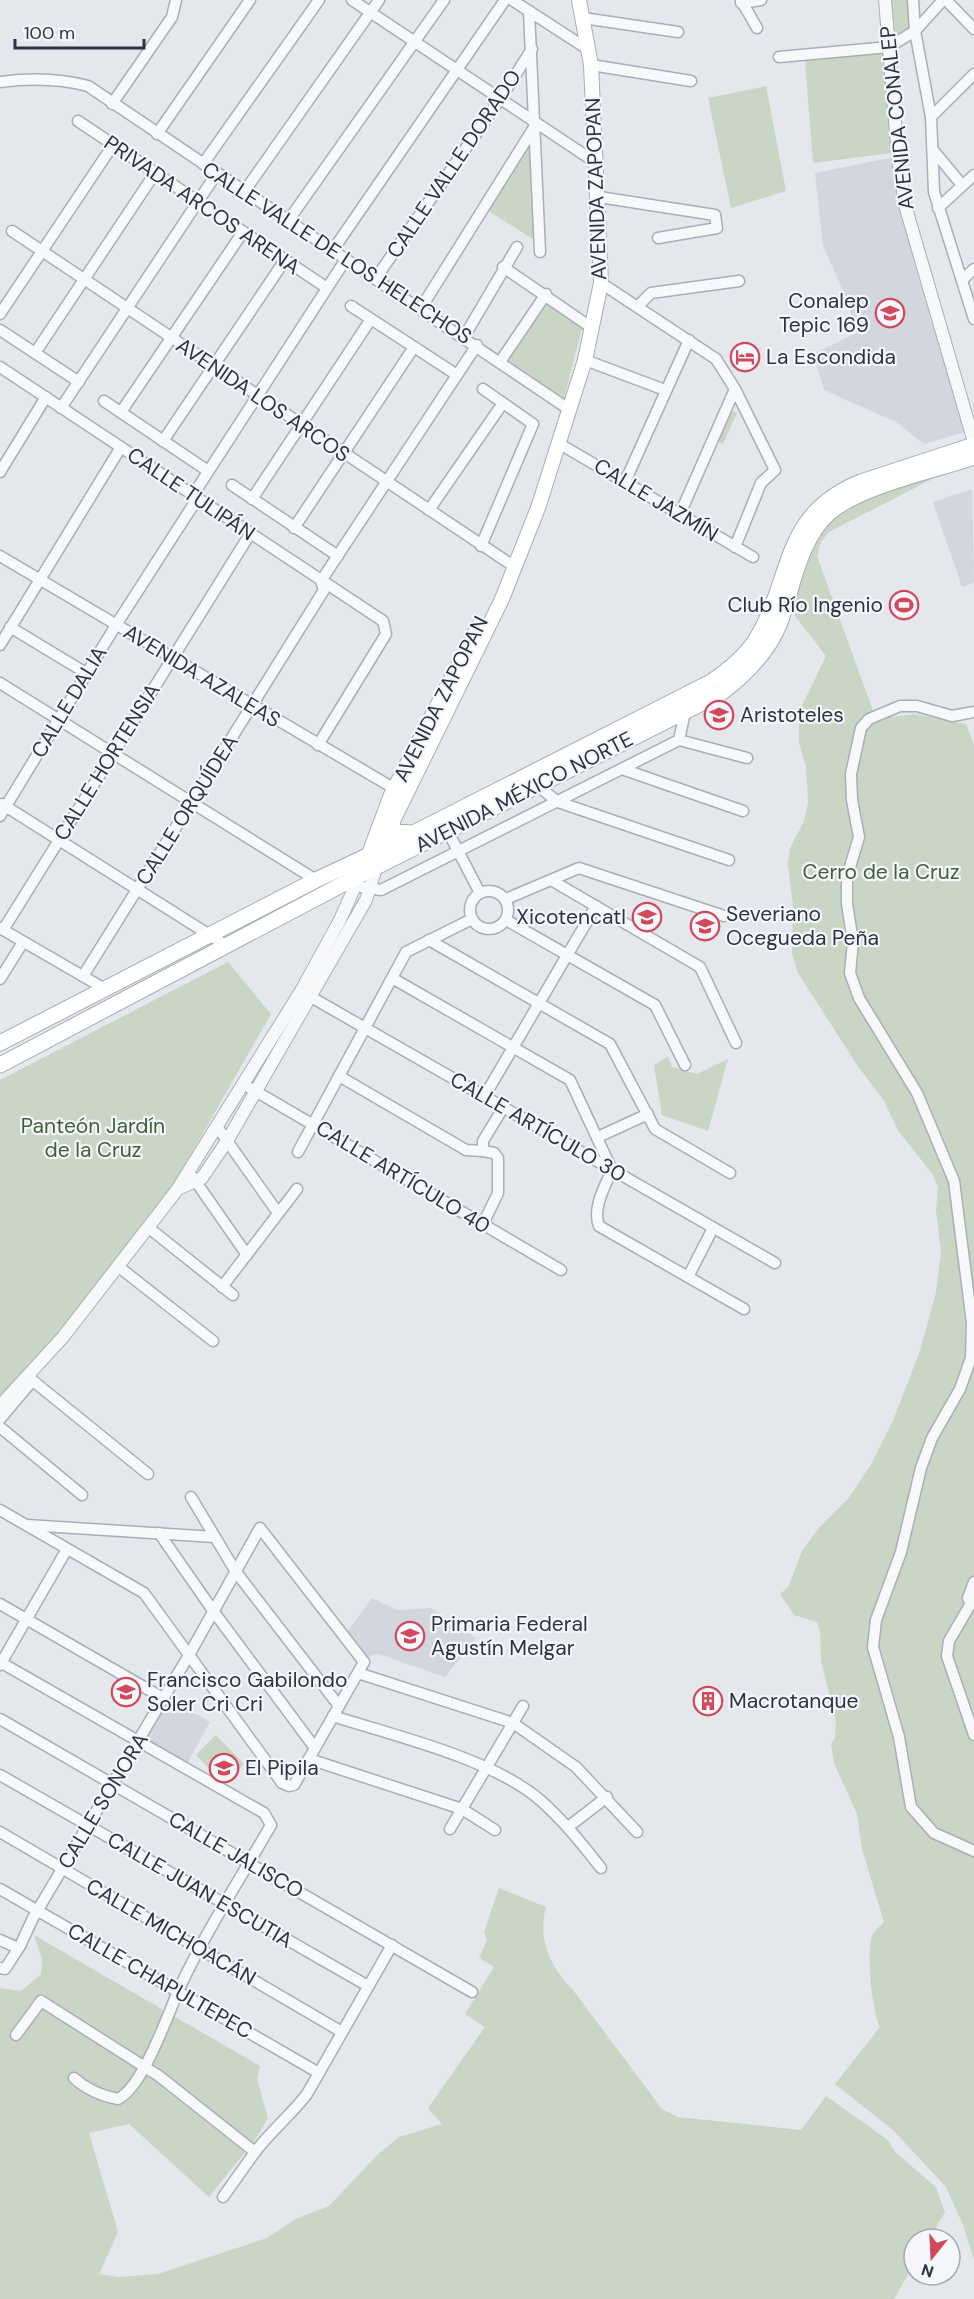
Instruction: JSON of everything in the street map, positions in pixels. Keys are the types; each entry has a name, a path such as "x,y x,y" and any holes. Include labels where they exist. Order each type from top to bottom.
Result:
{"main road":[{"name":"AVENIDA ZAPOPAN","path":"376,857 399,792 522,547 585,360 601,283 599,197 591,64 579,0"},
{"name":"AVENIDA MÉXICO NORTE","path":"682,706 727,671 755,641 801,529 821,505 846,488 973,438"},
{"name":"AVENIDA MÉXICO NORTE","path":"0,1043 316,880 376,857 682,706 720,694 754,664 778,627 806,546 829,514 870,491 974,457"},
{"name":"AVENIDA ZAPOPAN","path":"376,857 392,823 399,792"},
{"path":"392,823 392,830 397,834 412,833"},
{"name":"AVENIDA MÉXICO NORTE","path":"0,1065 358,880 376,857 412,833 444,824"}],"street":[{"path":"112,104 172,16 176,0"},
{"path":"157,134 250,0"},
{"path":"203,164 319,0"},
{"path":"352,0 500,99 533,126 597,164"},
{"path":"244,192 379,0"},
{"path":"288,220 444,0"},
{"path":"333,250 505,0"},
{"path":"512,0 589,50"},
{"path":"757,28 741,1 761,0"},
{"name":"AVENIDA CONALEP","path":"885,0 905,205 973,438"},
{"path":"913,0 915,31 931,117 934,192 974,319"},
{"path":"779,57 889,47 915,31 945,0 974,29"},
{"path":"529,12 540,252"},
{"path":"583,18 678,32"},
{"name":"CALLE VALLE DORADO","path":"375,278 500,99 532,49"},
{"path":"591,64 691,81"},
{"path":"931,117 974,74"},
{"name":"CALLE VALLE DE LOS HELECHOS","path":"0,82 25,79 65,80 88,86 346,260 477,345 570,410"},
{"name":"PRIVADA ARCOS ARENA","path":"78,121 327,288"},
{"path":"421,308 533,126"},
{"path":"0,314 113,145"},
{"path":"933,150 962,186"},
{"path":"35,353 155,173"},
{"path":"61,408 217,173"},
{"path":"938,208 974,175"},
{"path":"599,197 715,215 717,228 658,238"},
{"path":"689,212 692,233"},
{"name":"AVENIDA LOS ARCOS","path":"12,231 513,566"},
{"path":"121,412 243,232"},
{"path":"464,337 503,267 518,247"},
{"path":"163,441 285,260"},
{"name":"CALLE DALIA","path":"2,808 197,499 195,492 208,471 346,260"},
{"path":"503,267 546,294 592,328"},
{"path":"962,280 974,269"},
{"path":"638,306 651,293 739,281"},
{"path":"601,283 716,358 735,389 775,470 761,483 735,547"},
{"path":"500,362 546,294"},
{"path":"351,306 457,375"},
{"path":"252,499 370,319"},
{"path":"0,330 79,382"},
{"path":"625,482 689,340"},
{"path":"321,581 477,345"},
{"path":"294,528 414,347"},
{"path":"585,360 665,390"},
{"name":"CALLE TULIPÁN","path":"0,367 382,621 386,634 318,745"},
{"path":"481,546 533,423 483,389"},
{"path":"680,514 735,389"},
{"path":"0,472 46,397"},
{"path":"104,401 208,471"},
{"path":"429,510 503,403"},
{"name":"CALLE JAZMÍN","path":"558,443 753,557"},
{"path":"0,645 121,447"},
{"path":"232,486 338,556"},
{"name":"CALLE HORTENSIA","path":"2,929 250,534"},
{"name":"AVENIDA AZALEAS","path":"0,556 399,792"},
{"name":"CALLE ORQUÍDEA","path":"83,976 324,590 321,581"},
{"path":"10,627 86,673"},
{"path":"0,683 316,880"},
{"path":"679,740 682,706"},
{"path":"974,712 952,716 917,706 900,706 869,719 861,728 851,774 859,837 847,877 847,904 853,942 850,973 859,998 917,1093 954,1181 972,1323 971,1358 960,1389 932,1438 921,1468 902,1552 876,1620 873,1647 899,1737 910,1807 934,1833 974,1851"},
{"path":"192,1177 202,1179 257,1092 306,994 358,880 369,889 381,890 679,740 747,758"},
{"path":"622,770 743,811"},
{"path":"531,779 558,802 729,860"},
{"path":"2,808 59,840 227,946"},
{"path":"444,824 480,893"},
{"path":"0,1419 177,1190 192,1177 245,1084 366,900 376,857"},
{"path":"506,899 579,868 724,916"},
{"path":"551,880 700,967 736,1043"},
{"path":"495,891 506,899 509,910 502,925 489,929 476,924 472,918 472,901 480,893 495,891"},
{"path":"484,1097 596,906"},
{"path":"298,1152 406,952 472,918"},
{"path":"506,920 655,1005 685,1065"},
{"path":"2,929 105,989"},
{"path":"429,940 610,1044 655,1128 730,1173"},
{"path":"0,979 23,942"},
{"path":"392,978 570,1080 612,1170 602,1191 596,1219 598,1226 744,1309"},
{"name":"CALLE ARTÍCULO 30","path":"306,994 775,1263"},
{"path":"339,1076 466,1150 494,1153 498,1158 498,1193 483,1224"},
{"name":"CALLE ARTÍCULO 40","path":"245,1084 561,1270"},
{"path":"483,1151 483,1141 503,1108"},
{"path":"598,1137 648,1114"},
{"path":"218,1128 278,1213"},
{"path":"192,1177 247,1254"},
{"path":"222,1287 297,1189"},
{"path":"149,1228 233,1295"},
{"path":"688,1277 713,1228"},
{"path":"119,1267 213,1341"},
{"path":"0,1406 30,1378"},
{"path":"30,1378 148,1474"},
{"path":"0,1427 82,1495"},
{"path":"191,1497 236,1572 336,1711 487,1767 539,1799 568,1827 601,1868"},
{"path":"0,1510 144,1593 282,1783 289,1786 294,1785 358,1673 513,1723 576,1767 607,1797 637,1832"},
{"path":"24,1525 215,1537"},
{"name":"CALLE SONORA","path":"0,1968 6,1969 37,1911 164,1698 260,1528 343,1638 364,1662 358,1673"},
{"path":"159,1533 214,1612 315,1748"},
{"path":"67,1548 0,1663 264,1813 271,1825 178,1991 166,2026 127,2093 118,2099 83,2086 74,2078"},
{"path":"974,1582 969,1598 973,1601 949,1641 947,1656 974,1735"},
{"path":"0,1604 164,1698"},
{"path":"450,1829 523,1706"},
{"name":"CALLE JALISCO","path":"0,1719 471,1992"},
{"path":"309,1759 462,1809 495,1830"},
{"name":"CALLE JUAN ESCUTIA","path":"0,1774 225,1906 368,1986"},
{"path":"568,1827 607,1797"},
{"name":"CALLE MICHOACÁN","path":"0,1832 342,2032"},
{"name":"CALLE CHAPULTEPEC","path":"0,1889 319,2073"},
{"path":"0,1940 18,1948"},
{"path":"223,2197 272,2130 294,2111 319,2073 392,1945"},
{"path":"16,2035 41,2001 143,2066 255,2152"}],"shaded area":[{"name":"Conalep Tepic 169","path":"894,157 902,215 965,432 924,444 896,422 824,390 813,354 857,333 844,293 823,246 815,173"},
{"path":"972,489 974,583 962,587 933,502"},
{"name":"Primaria Federal Agustín Melgar","path":"372,1598 397,1610 431,1608 476,1638 445,1677 379,1654 363,1658 345,1635"},
{"path":"160,1694 210,1722 186,1765 136,1737"}],"green space":[{"path":"889,0 911,0 914,25 892,42"},
{"path":"885,52 892,153 813,163 805,61"},
{"path":"766,86 786,191 731,208 708,98"},
{"path":"530,141 536,241 487,210"},
{"path":"546,301 583,325 564,398 507,361"},
{"path":"720,406 737,413 723,444 707,437"},
{"name":"Cerro de la Cruz","path":"944,473 829,532 821,542 817,556 876,719 915,714 966,724 974,745 974,2260 963,2225 946,2187 893,2130 835,2084 880,2027 872,1995 870,1945 872,1936 884,1922 862,1849 857,1814 834,1763 831,1744 835,1738 836,1721 821,1661 820,1631 817,1622 794,1615 780,1594 788,1587 802,1551 818,1529 848,1499 870,1466 894,1418 920,1351 936,1292 941,1252 936,1210 938,1187 931,1172 899,1132 883,1099 859,1068 798,973 792,954 793,905 788,864 790,848 804,821 808,803 806,766 799,743 799,712 826,656 785,603 815,539 839,512 883,491"},
{"name":"Panteón Jardín de la Cruz","path":"228,962 271,1014 173,1186 59,1332 0,1401 0,1080"},
{"path":"668,1057 672,1067 697,1074 728,1059 708,1131 662,1115 654,1065"},
{"path":"216,1735 244,1764 224,1784 196,1755"},
{"path":"499,1888 546,1907 543,1930 552,1962 662,2109 678,2117 801,2130 826,2096 888,2140 895,2152 936,2187 945,2212 936,2227 902,2227 902,2285 894,2299 0,2299 0,1988 21,1991 41,1974 42,1959 34,1935 260,2066 257,2079 268,2118 255,2140 209,2197 129,2124 89,2133 118,2232 99,2274 119,2277 158,2274 267,2238 296,2219 329,2206 377,2155 399,2137 442,2124 428,2108 485,2027 465,2014 494,1967 479,1958 487,1940 484,1932"}],"place":[{"name":"Conalep Tepic 169","path":"890,313"},
{"name":"La Escondida","path":"745,357"},
{"name":"Club Río Ingenio","path":"904,605"},
{"name":"Aristoteles","path":"719,715"},
{"name":"Xicotencatl","path":"647,917"},
{"name":"Severiano Ocegueda Peña","path":"705,926"},
{"name":"Primaria Federal Agustín Melgar","path":"410,1636"},
{"name":"Francisco Gabilondo Soler Cri Cri","path":"126,1692"},
{"name":"Macrotanque","path":"708,1701"},
{"name":"El Pipila","path":"224,1768"}]}
